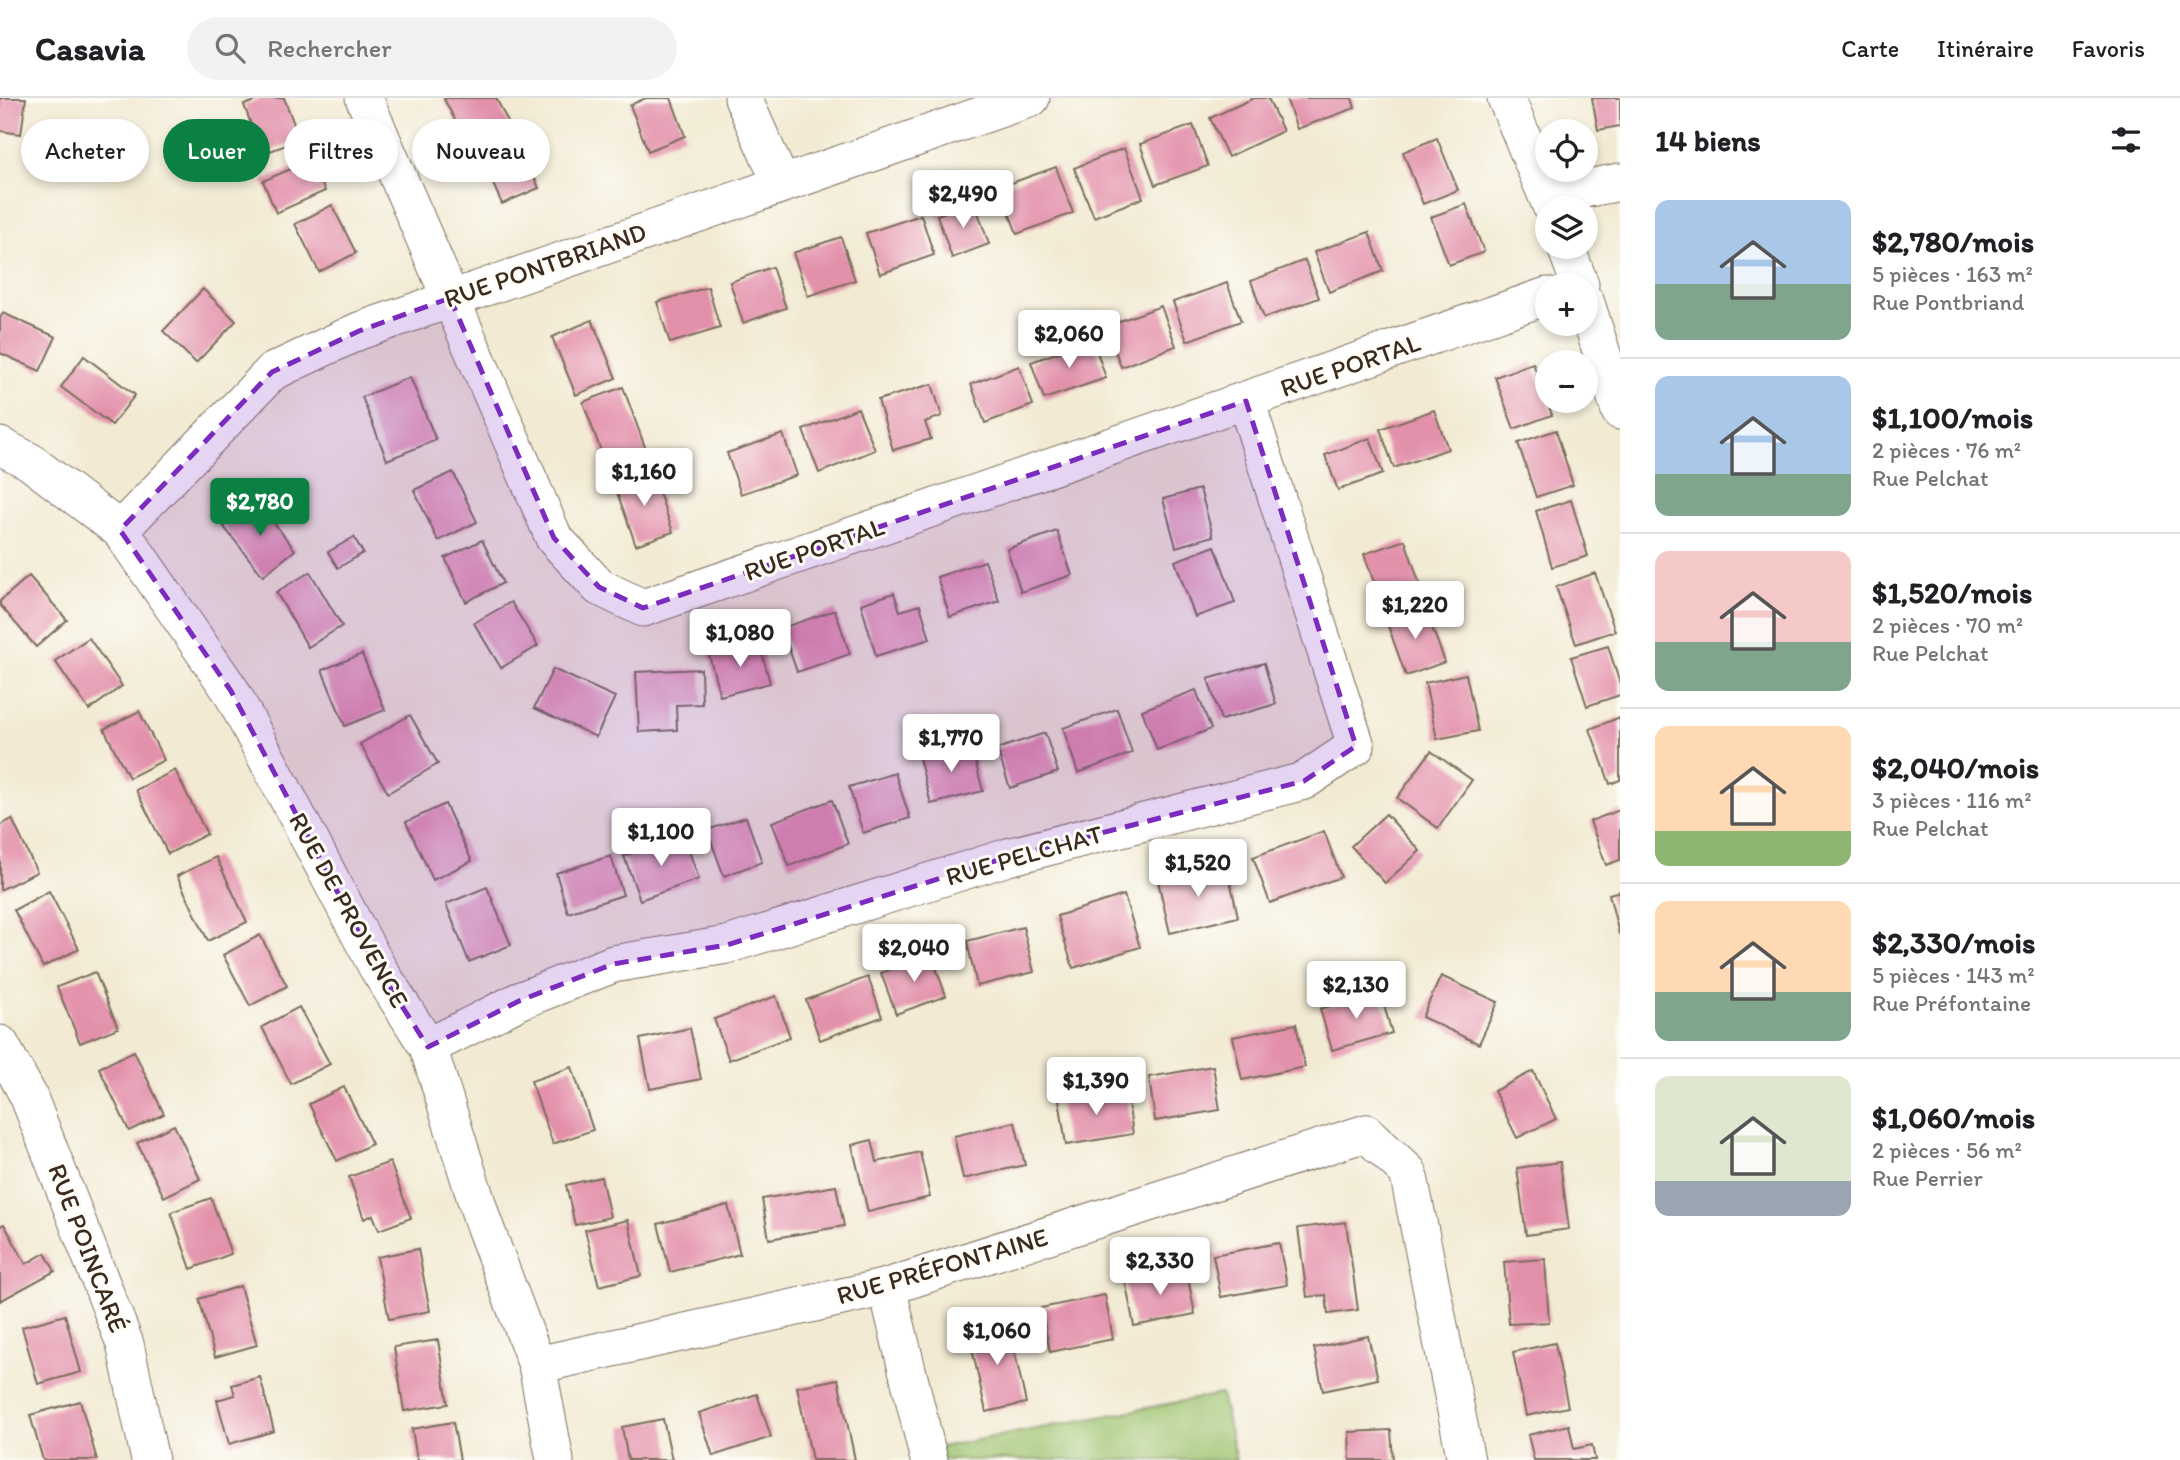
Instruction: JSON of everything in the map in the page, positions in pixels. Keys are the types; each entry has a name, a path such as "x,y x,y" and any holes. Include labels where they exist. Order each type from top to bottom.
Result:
{"street":[{"name":"RUE PORTAL","path":"364,98 554,538 599,587 643,608 1535,300"},
{"path":"743,98 781,183"},
{"name":"RUE PONTBRIAND","path":"120,530 272,372 359,331 450,298 1031,98"},
{"path":"1506,98 1547,196"},
{"path":"1571,196 1620,182"},
{"path":"1596,336 1620,411"},
{"name":"RUE PELCHAT","path":"428,1047 519,1001 613,964 727,945 1008,857 1304,781 1356,746 1246,401"},
{"name":"RUE DE PROVENCE","path":"0,446 29,461 120,530 231,691 377,967 428,1047 483,1222 537,1365 555,1460"},
{"name":"RUE POINCARÉ","path":"0,1044 28,1095 125,1344 150,1460"},
{"name":"RUE PRÉFONTAINE","path":"537,1365 887,1287 1366,1133 1408,1172 1466,1460"},
{"path":"887,1287 929,1460"}],"highlighted area":[{"path":"450,298 554,538 599,587 643,608 1246,401 1356,746 1304,781 1008,857 727,945 613,964 519,1001 428,1047 377,967 231,691 120,530 272,372 359,331"}],"green space":[{"path":"1221,1394 1236,1460 943,1460 940,1447"}],"building":[{"path":"0,98 26,98 21,134 0,131"},
{"path":"263,98 284,98 292,119 284,119 284,146 270,151 270,119 249,119 244,105"},
{"path":"496,98 506,119 454,119 444,99"},
{"path":"646,98 671,98 685,136 648,151 630,105"},
{"path":"1254,98 1268,98 1283,131 1228,157 1210,118"},
{"path":"1286,98 1352,98 1355,108 1297,129"},
{"path":"1592,98 1620,98 1620,126 1598,130"},
{"path":"1193,125 1208,166 1155,185 1140,144"},
{"path":"1437,138 1458,190 1423,204 1403,152"},
{"path":"1124,148 1143,198 1094,217 1074,168"},
{"path":"1056,167 1073,213 1017,234 1000,187"},
{"path":"284,172 284,182 321,182 325,191 276,213 263,182 270,182 270,178"},
{"path":"492,182 536,182 539,188 502,204"},
{"path":"974,201 989,244 952,258 937,215"},
{"path":"1466,204 1484,252 1449,265 1431,217"},
{"path":"332,205 356,253 319,272 295,224"},
{"path":"921,215 934,255 880,274 866,233"},
{"path":"1369,232 1383,271 1329,292 1314,252"},
{"path":"841,237 855,280 808,296 793,253"},
{"path":"1305,260 1319,298 1264,318 1251,281"},
{"path":"772,267 786,308 743,323 730,282"},
{"path":"1227,283 1241,321 1187,341 1173,302"},
{"path":"708,287 720,328 670,343 657,302"},
{"path":"203,289 236,321 196,363 163,331"},
{"path":"1161,306 1176,346 1121,367 1106,326"},
{"path":"3,313 56,337 40,371 0,353 0,318"},
{"path":"592,320 616,378 576,395 552,337"},
{"path":"1093,340 1106,378 1044,399 1031,362"},
{"path":"84,356 135,395 112,425 61,387"},
{"path":"1533,363 1535,413 1552,415 1514,429 1495,377"},
{"path":"1019,366 1033,405 985,423 971,384"},
{"path":"410,377 436,440 387,460 362,397"},
{"path":"932,384 942,416 925,422 931,439 893,450 878,400"},
{"path":"623,387 649,458 609,473 583,402"},
{"path":"858,408 875,450 819,473 803,430"},
{"path":"1434,410 1448,449 1394,468 1380,429"},
{"path":"1556,430 1573,485 1536,497 1518,443"},
{"path":"783,434 797,475 741,494 727,453"},
{"path":"1370,438 1383,474 1338,490 1325,455"},
{"path":"651,470 673,532 636,545 614,484"},
{"path":"453,472 477,522 438,541 414,490"},
{"path":"1200,489 1213,536 1176,547 1163,499"},
{"path":"1571,500 1588,556 1552,567 1536,511"},
{"path":"257,501 295,550 263,576 224,527"},
{"path":"1057,531 1072,575 1021,592 1007,549"},
{"path":"354,537 363,553 338,568 328,552"},
{"path":"482,540 503,583 466,602 445,558"},
{"path":"1405,540 1423,594 1383,608 1364,554"},
{"path":"1215,546 1235,603 1195,617 1175,561"},
{"path":"985,561 999,601 950,617 937,577"},
{"path":"310,572 342,626 308,647 276,592"},
{"path":"1595,573 1615,631 1576,644 1556,587"},
{"path":"29,576 67,620 36,647 0,605 0,601"},
{"path":"894,593 900,611 920,605 930,639 876,656 861,604"},
{"path":"511,602 538,646 501,668 474,623"},
{"path":"1424,606 1445,662 1406,676 1386,620"},
{"path":"835,610 850,654 797,672 782,628"},
{"path":"89,638 122,686 89,710 55,661"},
{"path":"759,642 770,683 720,696 709,655"},
{"path":"1608,646 1620,684 1620,695 1587,706 1571,657"},
{"path":"362,654 385,710 345,726 322,670"},
{"path":"1264,663 1276,704 1221,720 1208,679"},
{"path":"553,669 615,697 596,737 534,708"},
{"path":"701,669 702,704 676,705 677,730 639,732 636,672"},
{"path":"1466,674 1478,731 1437,739 1425,683"},
{"path":"1196,690 1211,729 1157,750 1142,710"},
{"path":"1117,709 1132,753 1078,773 1063,728"},
{"path":"139,711 164,760 129,778 104,729"},
{"path":"410,715 438,764 388,793 360,744"},
{"path":"1620,717 1620,780 1610,784 1590,729"},
{"path":"1045,733 1058,772 1010,788 997,749"},
{"path":"971,745 983,791 931,804 919,758"},
{"path":"1431,751 1472,780 1438,828 1397,798"},
{"path":"175,770 207,834 168,854 136,790"},
{"path":"895,773 910,818 863,833 849,787"},
{"path":"832,800 848,844 789,866 772,822"},
{"path":"445,804 472,861 433,880 406,822"},
{"path":"1620,810 1620,860 1606,865 1590,821"},
{"path":"1386,814 1420,851 1385,883 1351,846"},
{"path":"746,817 762,862 724,876 707,830"},
{"path":"12,819 37,872 0,890 0,825"},
{"path":"1324,831 1341,877 1270,903 1253,857"},
{"path":"683,835 699,879 640,900 624,856"},
{"path":"611,856 623,895 568,913 556,873"},
{"path":"216,857 247,922 208,941 177,876"},
{"path":"1227,866 1238,917 1170,933 1158,881"},
{"path":"487,887 511,945 469,962 446,904"},
{"path":"49,891 79,949 43,967 14,910"},
{"path":"1620,891 1620,934 1619,934 1609,894"},
{"path":"1124,895 1140,947 1073,968 1057,916"},
{"path":"1023,927 1034,972 977,986 967,941"},
{"path":"260,935 287,986 250,1006 223,955"},
{"path":"931,954 946,996 896,1014 881,973"},
{"path":"95,972 118,1028 80,1043 57,987"},
{"path":"1441,976 1498,1002 1479,1044 1422,1017"},
{"path":"868,977 882,1017 820,1040 806,1000"},
{"path":"1380,992 1392,1033 1332,1050 1320,1009"},
{"path":"776,996 790,1037 729,1060 714,1019"},
{"path":"299,1007 330,1064 291,1084 262,1027"},
{"path":"1296,1024 1305,1067 1242,1080 1233,1037"},
{"path":"690,1028 701,1079 650,1089 640,1039"},
{"path":"134,1051 164,1114 129,1131 99,1068"},
{"path":"1213,1066 1220,1110 1155,1121 1149,1077"},
{"path":"572,1067 593,1130 553,1144 531,1081"},
{"path":"1533,1071 1556,1119 1517,1138 1494,1091"},
{"path":"344,1087 372,1144 337,1161 309,1104"},
{"path":"1126,1089 1133,1134 1066,1145 1059,1099"},
{"path":"1015,1122 1025,1165 963,1179 954,1136"},
{"path":"174,1125 200,1179 164,1197 137,1143"},
{"path":"872,1140 877,1162 920,1152 930,1197 868,1212 852,1145"},
{"path":"390,1162 411,1218 379,1230 373,1215 364,1219 349,1177"},
{"path":"1560,1162 1569,1229 1526,1235 1517,1168"},
{"path":"601,1177 610,1217 575,1225 566,1185"},
{"path":"836,1186 844,1226 769,1239 762,1199"},
{"path":"211,1198 231,1254 191,1269 171,1212"},
{"path":"728,1205 740,1254 670,1272 658,1224"},
{"path":"628,1220 641,1276 599,1286 585,1230"},
{"path":"1346,1222 1358,1310 1328,1314 1326,1295 1307,1297 1298,1228"},
{"path":"4,1224 26,1264 45,1253 55,1271 0,1301 0,1226"},
{"path":"1279,1243 1287,1285 1221,1297 1213,1255"},
{"path":"418,1249 430,1311 389,1319 377,1257"},
{"path":"1545,1259 1549,1322 1509,1324 1504,1262"},
{"path":"1186,1268 1195,1314 1134,1326 1125,1280"},
{"path":"240,1286 257,1345 215,1357 199,1299"},
{"path":"1105,1295 1113,1339 1050,1352 1041,1308"},
{"path":"65,1315 81,1372 38,1384 22,1327"},
{"path":"1008,1322 1026,1403 986,1412 968,1330"},
{"path":"1368,1336 1378,1379 1323,1391 1314,1348"},
{"path":"438,1340 448,1404 404,1411 394,1347"},
{"path":"1555,1343 1568,1407 1526,1416 1513,1352"},
{"path":"260,1377 274,1431 229,1444 217,1400 235,1395 232,1385"},
{"path":"838,1379 855,1460 812,1460 797,1387"},
{"path":"757,1394 771,1437 713,1456 699,1413"},
{"path":"80,1401 97,1460 43,1460 30,1415"},
{"path":"663,1419 672,1460 628,1460 622,1427"},
{"path":"453,1422 460,1460 417,1460 412,1429"},
{"path":"1569,1425 1574,1449 1592,1445 1595,1460 1534,1460 1528,1435"},
{"path":"1391,1430 1393,1460 1350,1460 1349,1432"}]}
